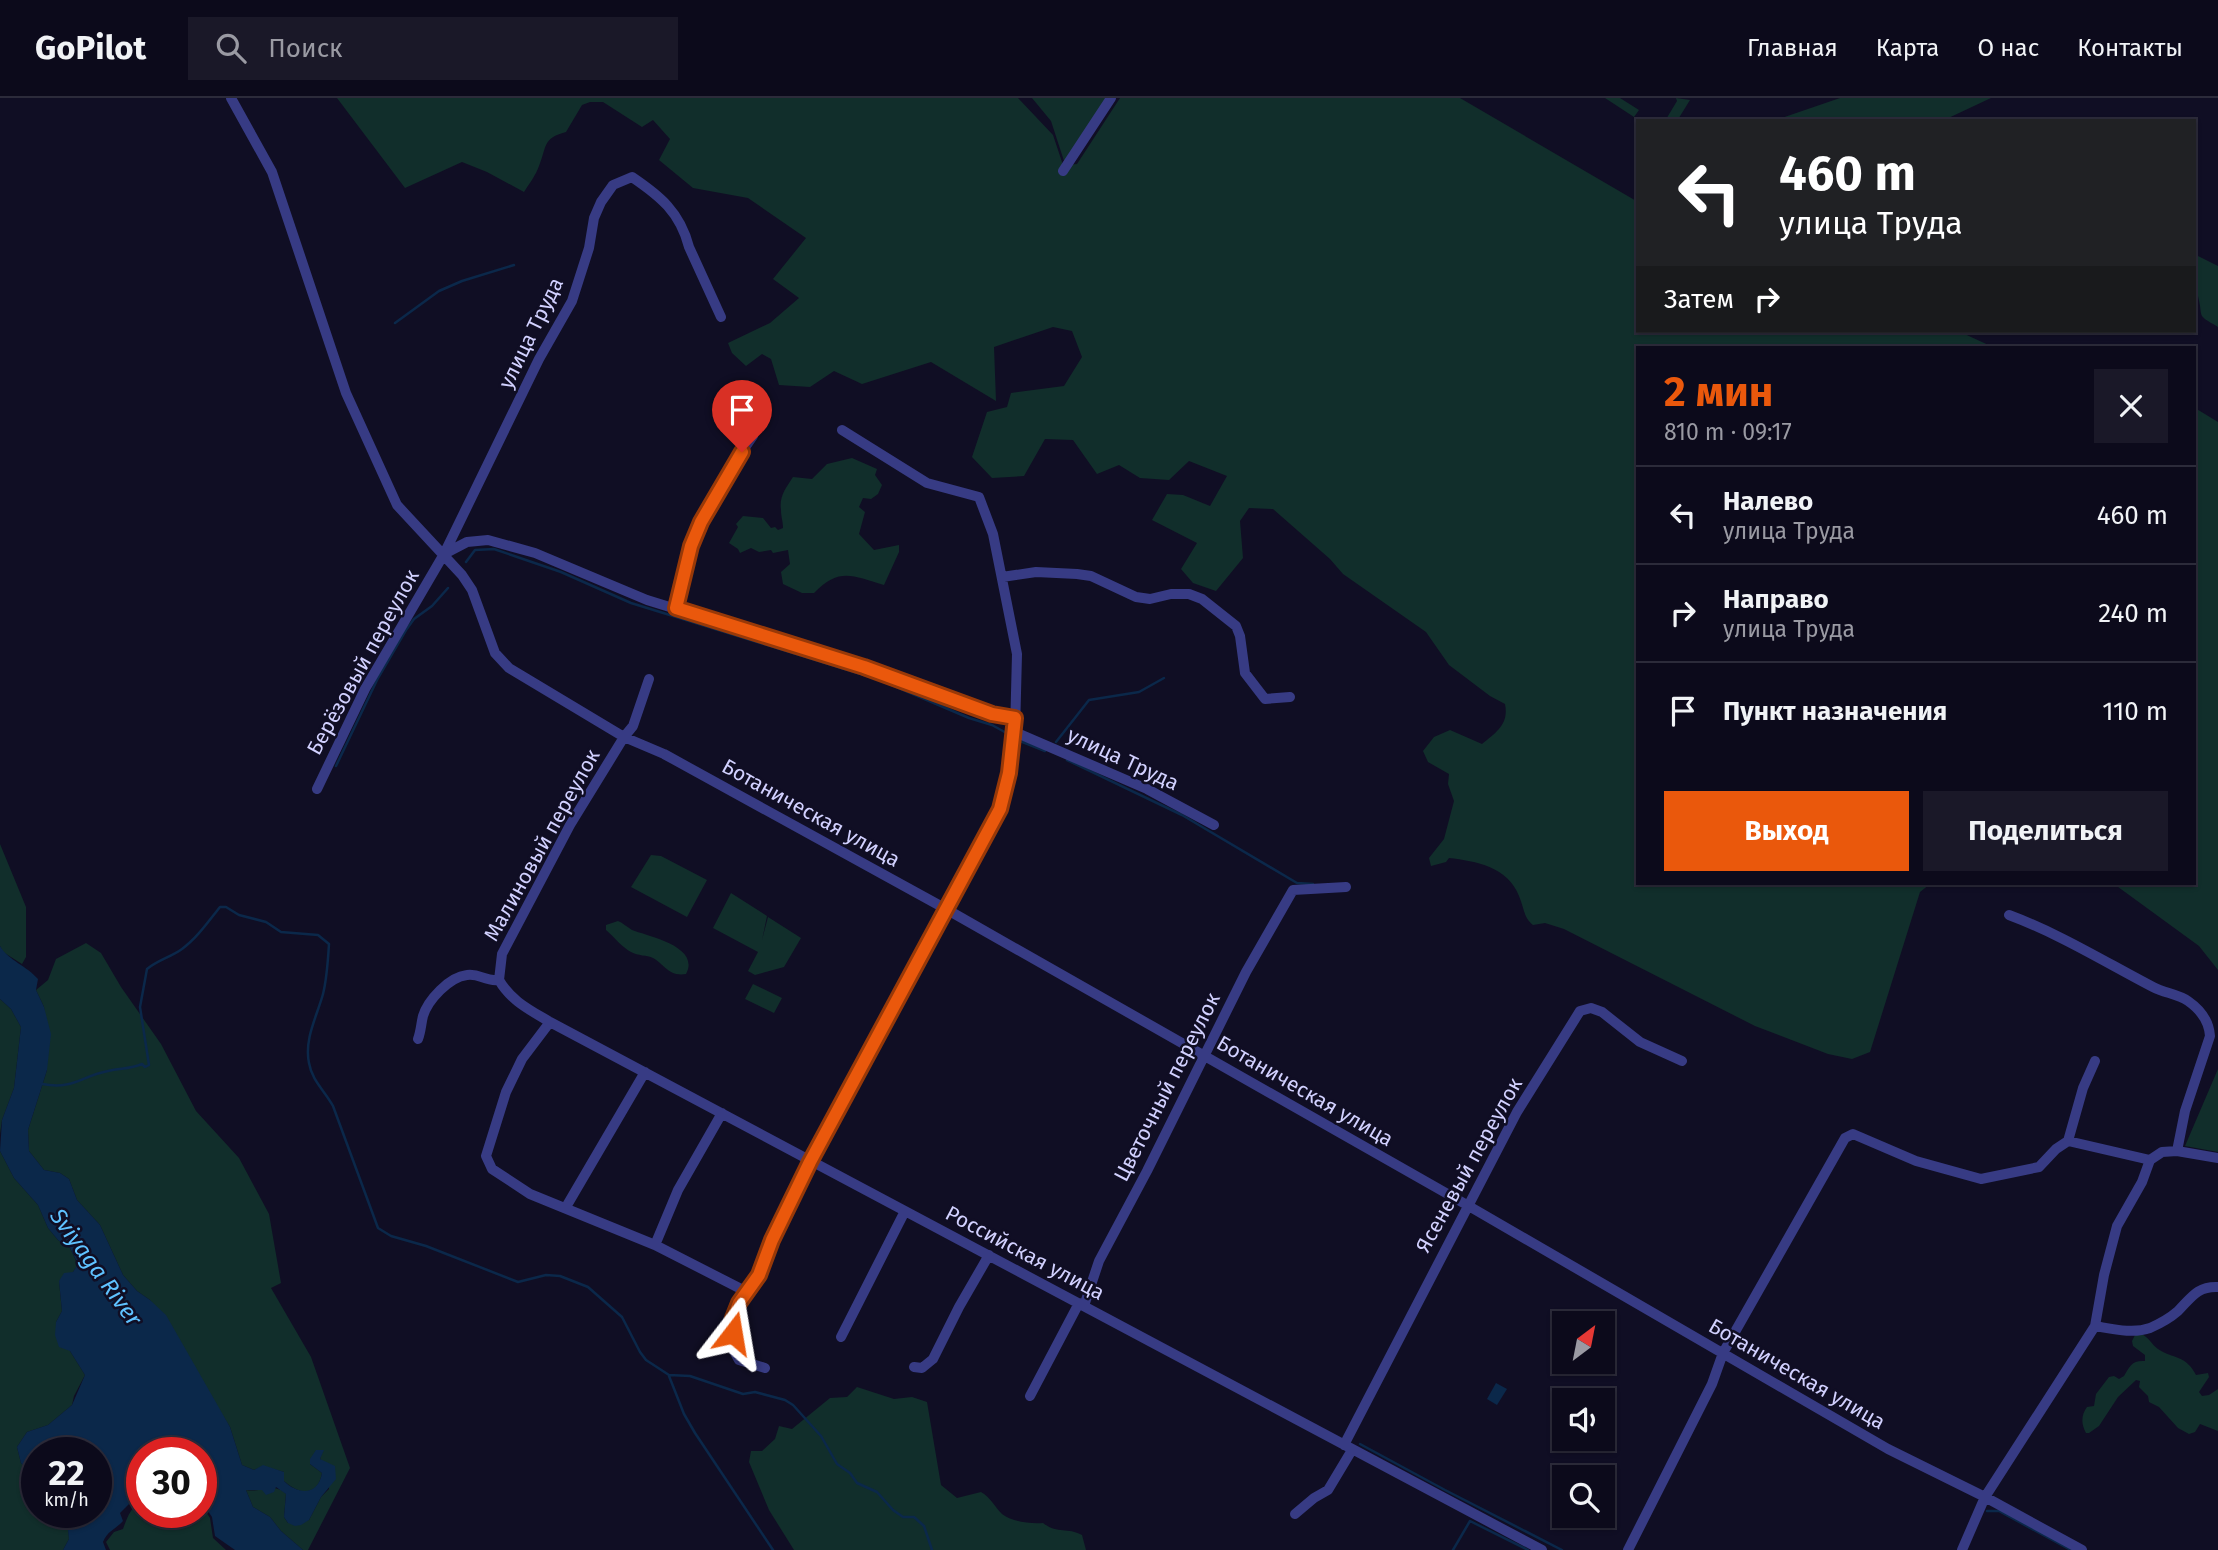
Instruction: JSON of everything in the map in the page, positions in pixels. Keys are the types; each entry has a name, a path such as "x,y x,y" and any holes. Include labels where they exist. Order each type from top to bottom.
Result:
{"street":[{"path":"231,98 272,172 354,414 397,505 444,554 467,542 488,540 535,553 647,600 864,667 992,714 1015,718"},
{"path":"1063,171 1111,98"},
{"name":"улица Труда","path":"444,554 539,359 572,300 589,248 594,218 612,185 632,177 663,198 680,223 721,317"},
{"path":"765,1368 739,1360 734,1351 733,1318 739,1303 759,1275 772,1240 810,1162 1000,809 1009,773 1014,732 1017,654 993,534 979,498 927,483 842,430"},
{"path":"676,608 691,546 701,522 733,465 753,436"},
{"name":"Ботаническая улица","path":"444,554 472,590 495,653 509,668 624,737 664,754 946,909 1467,1205 1888,1449 1985,1497 2082,1550"},
{"name":"Берёзовый переулок","path":"317,789 365,689 444,554"},
{"path":"1002,577 1036,572 1077,573 1091,576 1136,597 1150,599 1171,594 1189,594 1202,599 1236,626 1245,673 1265,699 1290,697"},
{"name":"Малиновый переулок","path":"499,980 502,954 570,825 633,726 649,679"},
{"name":"улица Труда","path":"1014,732 1147,789 1213,825"},
{"name":"Цветочный переулок","path":"1030,1396 1082,1304 1099,1261 1246,972 1293,890 1346,887"},
{"path":"2009,915 2046,928 2156,989 2186,999 2202,1013 2210,1025 2210,1036 2188,1101 2177,1151"},
{"path":"418,1039 423,1016 435,996 451,981 468,974 490,981 499,980"},
{"name":"Российская улица","path":"499,980 515,1001 550,1022 1542,1550"},
{"name":"Ясеневый переулок","path":"1295,1514 1328,1490 1467,1205 1517,1112 1580,1012 1591,1008 1602,1012 1640,1042 1682,1061"},
{"path":"550,1022 522,1059 506,1092 485,1156 492,1169 530,1194 655,1245 747,1292"},
{"path":"1628,1550 1712,1384 1723,1353 1845,1138 1853,1134 1916,1161 1981,1178 2039,1167 2068,1141 2083,1088 2095,1061"},
{"path":"566,1208 645,1072"},
{"path":"655,1245 678,1190 722,1113"},
{"path":"2068,1141 2150,1160"},
{"path":"1962,1550 1985,1497 2095,1326 2117,1226 2142,1182 2150,1160 2162,1152 2177,1151 2218,1158"},
{"path":"841,1337 905,1211"},
{"path":"914,1367 922,1368 933,1359 989,1255"},
{"path":"2095,1326 2134,1331 2148,1329 2171,1317 2200,1289 2218,1287"}],"green space":[{"path":"337,98 1018,98 1053,135 1063,165 1065,164 1051,121 1032,98 1112,98 1068,165 1077,164 1120,98 1460,98 1636,201 1636,333 1962,333 1991,346 1636,346 1636,885 1929,885 1920,892 1870,1052 1852,1059 1828,1054 1755,1026 1564,929 1545,923 1533,925 1525,915 1514,886 1490,867 1449,858 1446,862 1431,866 1429,858 1444,839 1454,801 1448,784 1449,774 1428,762 1423,751 1434,737 1450,730 1482,744 1503,722 1505,704 1449,665 1426,632 1343,574 1330,559 1273,509 1249,508 1240,521 1243,558 1216,591 1193,583 1181,569 1197,543 1152,520 1167,494 1183,495 1210,506 1227,476 1189,461 1169,480 1140,478 1119,465 1097,474 1073,440 1045,439 1024,476 992,478 972,457 987,412 1007,407 1011,393 1064,386 1082,357 1072,331 1053,327 994,347 996,401 931,362 862,384 834,371 810,387 779,385 771,359 762,354 746,366 732,353 728,343 770,323 799,298 773,279 806,238 748,198 693,188 659,160 670,139 653,120 642,127 603,102 582,105 566,132 549,140 538,169 524,192 462,162 405,188"},
{"path":"1605,98 1620,98 1639,110 1634,117"},
{"path":"1676,98 1690,100 1678,119 1666,119 1677,101"},
{"path":"1840,98 1991,98 1946,119 1779,119"},
{"path":"2196,255 2218,266 2218,327 2203,317 2198,296"},
{"path":"2196,409 2218,422 2218,970 2199,946 2115,885 2196,885"},
{"path":"852,458 877,469 875,475 882,485 878,494 871,499 863,498 859,507 865,512 859,534 874,550 899,545 899,552 884,585 847,576 831,580 814,593 802,593 783,584 781,572 790,564 788,550 773,553 771,550 759,552 751,548 740,553 729,543 738,527 736,524 743,516 763,518 771,528 783,528 781,500 793,477 812,479 827,464"},
{"path":"0,844 26,907 26,957 22,964 3,952 0,946"},
{"path":"651,855 661,856 707,880 687,917 631,887"},
{"path":"731,893 767,916 762,940 768,917 801,938 784,967 755,975 748,971 758,952 713,928"},
{"path":"618,921 632,930 660,939 679,949 689,964 686,974 675,974 653,958 625,948 606,930 606,925"},
{"path":"86,943 101,953 161,1044 196,1111 239,1158 269,1214 281,1283 271,1288 311,1357 350,1468 308,1550 303,1550 281,1531 270,1517 253,1507 246,1490 272,1488 282,1491 286,1494 284,1517 288,1523 309,1520 321,1497 329,1489 326,1464 320,1459 323,1450 310,1464 322,1473 320,1481 312,1490 307,1491 290,1486 284,1481 284,1472 263,1466 254,1470 242,1465 230,1427 150,1300 137,1291 123,1275 100,1225 77,1200 69,1179 60,1173 44,1170 29,1151 28,1130 47,1070 44,1007 36,990 48,980 56,959"},
{"path":"753,984 782,998 774,1013 745,999"},
{"path":"0,999 11,1009 21,1027 14,1088 2,1120 0,1134"},
{"path":"2218,1069 2218,1152 2185,1146"},
{"path":"0,1151 14,1178 38,1205 48,1228 58,1240 70,1248 78,1265 73,1272 59,1281 62,1311 56,1322 85,1375 72,1405 48,1425 27,1432 21,1437 17,1447 21,1463 21,1528 68,1528 69,1539 63,1550 0,1550"},
{"path":"2141,1334 2158,1349 2188,1364 2196,1375 2208,1373 2209,1377 2199,1392 2202,1396 2209,1395 2218,1389 2218,1431 2200,1424 2195,1432 2189,1434 2178,1428 2159,1407 2149,1402 2148,1396 2139,1387 2140,1381 2136,1380 2118,1397 2099,1426 2086,1433 2084,1413 2087,1407 2094,1406 2096,1394 2109,1377 2119,1379 2134,1363 2145,1361 2145,1355 2133,1346 2132,1341 2135,1335"},
{"path":"857,1387 894,1399 912,1397 927,1402 941,1485 957,1498 981,1492 1002,1514 1011,1519 1043,1523 1082,1535 1086,1550 794,1550 769,1510 749,1462 751,1451 762,1451 775,1439 779,1426 792,1429 830,1398 847,1397"},
{"path":"126,1522 126,1528 212,1528 213,1538 226,1550 110,1550 106,1542 114,1532 123,1529"}],"water":[{"name":"Sviyaga River","path":"0,946 38,979 36,990 51,1034 47,1070 28,1130 29,1151 44,1170 60,1173 69,1179 77,1200 100,1225 123,1275 137,1291 166,1315 230,1427 242,1465 254,1470 263,1465 284,1472 284,1481 301,1491 312,1489 320,1481 322,1473 310,1464 316,1450 324,1450 320,1459 335,1466 336,1479 321,1497 309,1520 301,1525 288,1523 284,1517 286,1494 276,1487 274,1492 266,1495 262,1490 246,1490 253,1507 270,1517 281,1531 303,1550 235,1550 215,1536 217,1437 126,1437 126,1507 120,1513 123,1521 105,1538 103,1542 106,1550 63,1550 71,1528 112,1528 112,1437 24,1437 27,1432 48,1425 72,1405 85,1375 70,1351 59,1347 55,1335 56,1322 62,1311 59,1281 64,1273 73,1272 78,1264 70,1248 58,1240 48,1228 38,1205 14,1178 0,1151 2,1120 14,1088 21,1027 11,1009 0,999"},
{"path":"1496,1383 1507,1389 1497,1405 1487,1399"},
{"path":"21,1441 21,1463 17,1447"}],"waterway":[{"path":"395,323 439,291 514,265"},
{"path":"466,562 475,550 494,549 561,572 631,603 880,680 992,725 1010,735"},
{"path":"336,766 378,678 406,630 414,619 432,606 448,588"},
{"path":"1056,742 1089,700 1139,692 1164,678"},
{"path":"1020,741 1045,751"},
{"path":"1067,760 1182,815 1297,883 1313,884"},
{"path":"42,1084 70,1084 99,1073 149,1065 140,1007 147,969 187,945 220,907 266,922 281,932 318,935 329,944 323,994 308,1045 309,1063 316,1081 333,1106 378,1228 391,1236 426,1246 518,1282 546,1275 560,1276 588,1287 622,1317 646,1360 669,1375 690,1376 743,1394 755,1392 785,1400 793,1405 821,1436 837,1464 850,1473 857,1483 877,1492 903,1517 914,1517 924,1526 932,1550"},
{"path":"669,1376 684,1414 695,1433 773,1550"},
{"path":"1360,1444 1562,1550"},
{"path":"1987,1511 1999,1511 2071,1550"},
{"path":"1453,1550 1470,1521 1528,1550"}],"route":[{"path":"733,1333 733,1318 739,1303 759,1275 772,1240 810,1162 1000,809 1009,773 1015,718 992,714 864,667 676,608 691,546 701,522 742,452"}]}
